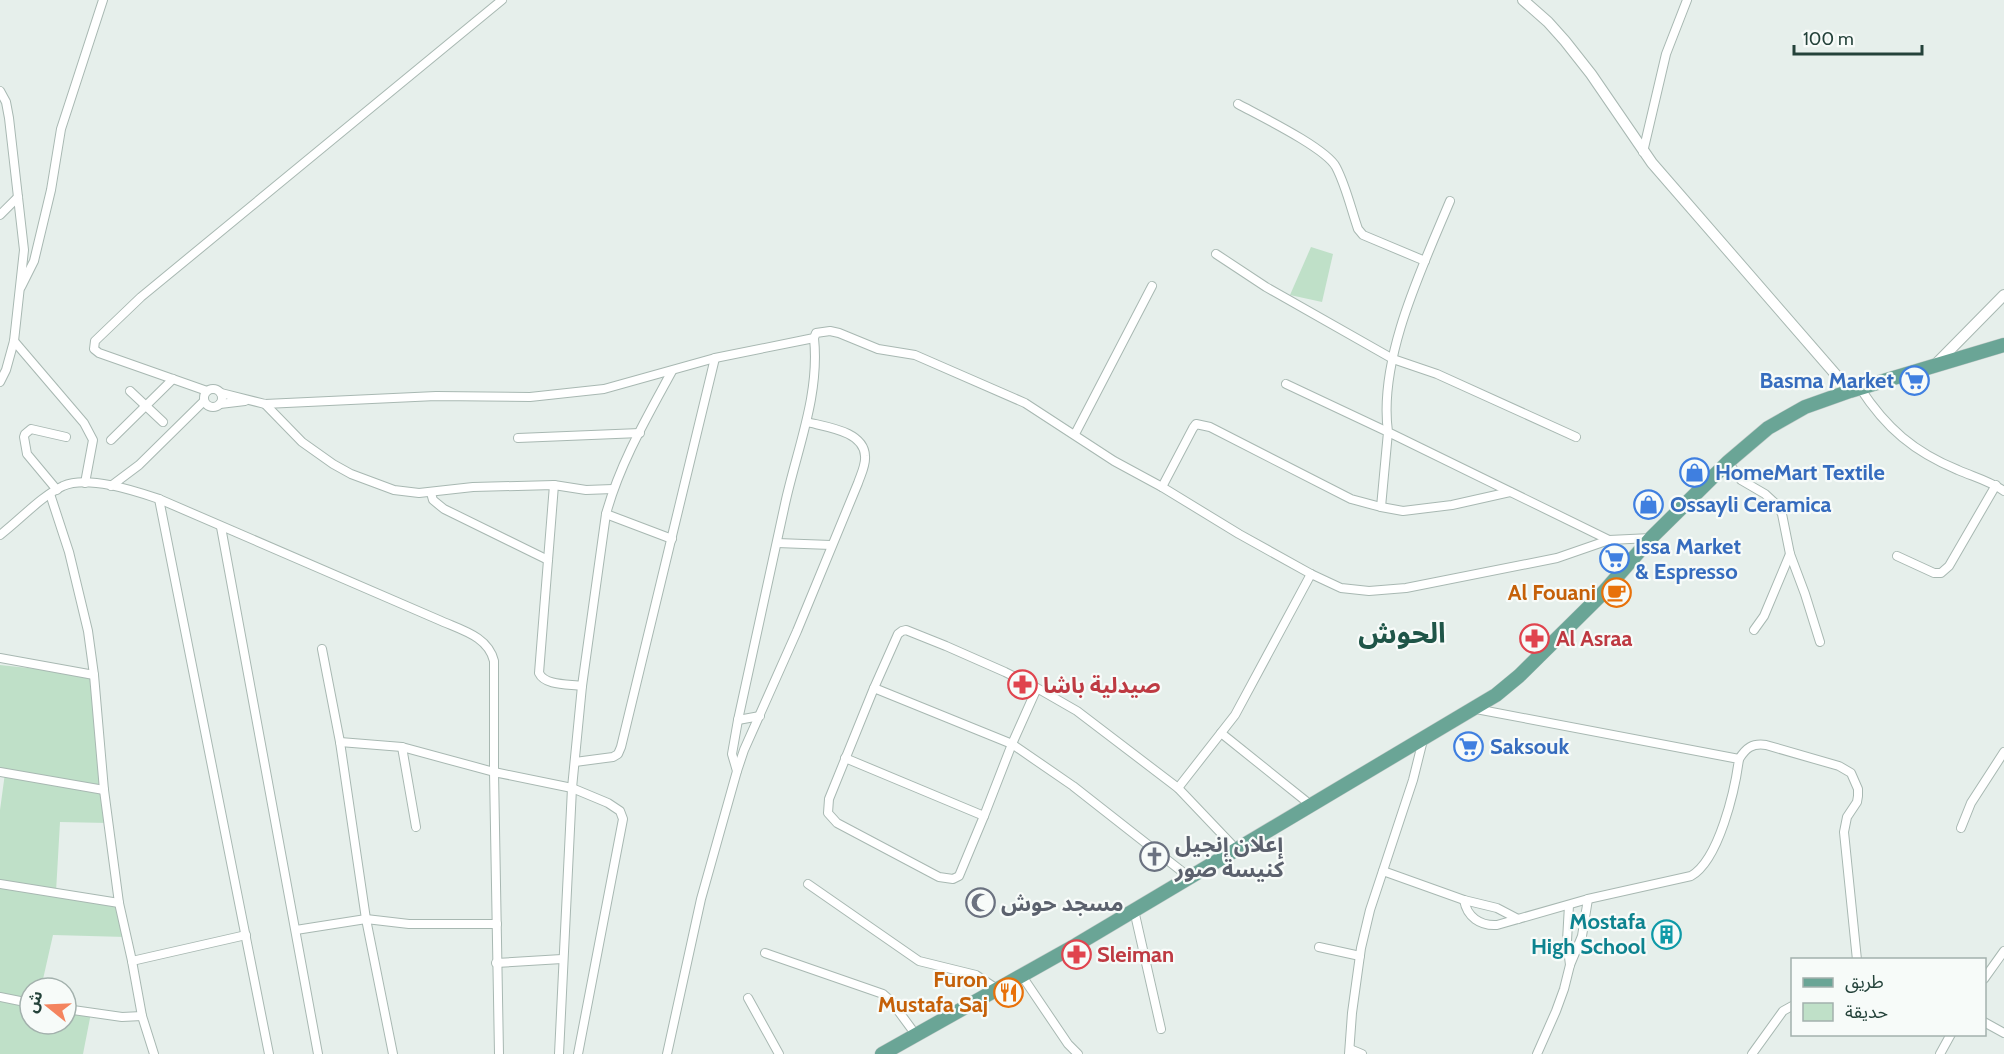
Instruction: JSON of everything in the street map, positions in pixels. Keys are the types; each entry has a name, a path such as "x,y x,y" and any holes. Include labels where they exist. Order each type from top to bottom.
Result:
{"main road":[{"path":"882,1054 1022,976 1237,850 1476,709 1508,687 1601,595 1651,538 1728,462 1768,428 1788,415 1855,389 2004,345"}],"street":[{"path":"21,287 34,261 51,190 61,129 103,0"},
{"path":"207,391 99,353 94,349 95,341 141,297 501,0"},
{"path":"1523,0 1565,41 1643,152 1880,417 1902,438 1944,464 2004,491"},
{"path":"1643,152 1666,54 1687,0"},
{"path":"0,91 6,102 9,118 24,250 14,341 6,370 0,382"},
{"path":"1238,104 1328,157 1336,167 1363,235 1425,261"},
{"path":"0,215 18,197"},
{"path":"1381,507 1388,432 1386,407 1393,359 1403,319 1449,201"},
{"path":"1216,254 1266,287 1393,359 1437,374 1576,437"},
{"path":"1075,434 1152,286"},
{"path":"1935,365 2004,294"},
{"path":"737,771 732,754 738,720 785,502 807,422 816,333 830,331 878,349 915,355 1025,403 1114,461 1239,534 1341,588 1386,591 1557,558 1609,540 1651,538"},
{"path":"111,486 139,465 204,401 207,391 214,388 222,393 266,404 436,396 531,397 604,388 716,358 814,338"},
{"path":"14,341 84,423 93,440 85,483"},
{"path":"575,762 613,757 618,754 621,747 716,358"},
{"path":"559,1054 572,789 582,686 606,514 613,489 672,371"},
{"path":"111,440 173,379"},
{"path":"1286,384 1609,540"},
{"path":"130,391 163,422"},
{"path":"220,404 223,399 222,393"},
{"path":"204,401 212,407 249,401"},
{"path":"266,404 302,442 333,464 351,474 394,490 431,493 473,487 554,485 586,490 613,489"},
{"path":"667,1054 701,899 744,750 865,462 863,446 852,436 807,422"},
{"path":"1162,487 1197,424 1351,499 1381,507 1403,510 1443,506 1510,492"},
{"path":"66,437 31,429 25,434 27,454 54,492 88,631 104,790 119,903 142,1016 154,1054"},
{"path":"518,438 639,433"},
{"path":"1728,462 1741,480 1773,500 1782,513 1790,554 1820,642"},
{"path":"0,535 54,492 72,483 111,486 159,499 350,581 483,641 489,647 494,661 496,963 499,1054"},
{"path":"554,485 539,673 547,681 582,686"},
{"path":"1897,556 1934,573 1941,573 1949,566 1996,486"},
{"path":"431,493 433,500 444,509 548,560"},
{"path":"159,499 268,1054"},
{"path":"606,514 672,539"},
{"path":"221,527 318,1054"},
{"path":"777,543 831,545"},
{"path":"1754,630 1764,616 1790,554"},
{"path":"1178,788 1248,694 1311,574"},
{"path":"1038,688 1012,744 958,876 953,879 939,877 837,824 831,818 827,806 845,758 898,634 906,630 1038,688 1077,711 1178,788 1237,850"},
{"path":"322,649 339,742 366,919 393,1054"},
{"path":"0,658 94,675"},
{"path":"874,688 1012,744 1072,786 1189,877"},
{"path":"1476,709 1739,759"},
{"path":"738,720 760,716"},
{"path":"1221,733 1312,806"},
{"path":"1362,1054 1350,1052 1352,1013 1360,956 1370,910 1413,780 1423,740"},
{"path":"339,742 402,747 494,772 572,789 608,803 620,811 623,819 578,1054"},
{"path":"1464,900 1466,908 1476,920 1482,924 1497,925 1588,899 1683,879 1697,873 1707,859 1723,827 1736,784 1739,759 1753,745 1766,745 1839,766 1851,773 1858,789 1857,802 1847,817 1844,832 1857,958"},
{"path":"402,747 416,827"},
{"path":"1960,828 1971,803 2004,752"},
{"path":"845,758 984,816"},
{"path":"0,772 104,790"},
{"path":"1383,871 1464,900 1497,908 1518,919"},
{"path":"0,884 119,903"},
{"path":"808,884 919,961 976,975 997,989"},
{"path":"1537,1054 1564,989 1570,965 1582,936 1588,899"},
{"path":"1569,905 1567,941 1570,965"},
{"path":"1134,910 1161,1029"},
{"path":"296,930 366,919 409,924 496,924"},
{"path":"132,961 246,935"},
{"path":"1319,947 1360,956"},
{"path":"1986,976 2004,951"},
{"path":"765,953 883,994 891,1001 916,1035"},
{"path":"496,963 562,959"},
{"path":"1022,976 1068,1044 1078,1054"},
{"path":"0,998 18,1001"},
{"path":"748,998 779,1054"},
{"path":"1752,1054 1784,1011 1791,1007"},
{"path":"78,1011 122,1017 142,1016"},
{"path":"1986,1023 2004,1033"},
{"path":"1940,1054 1950,1036"},
{"path":"561,1040 570,1042 579,1040"}],"green space":[{"path":"1311,247 1333,254 1322,302 1290,295"},
{"path":"0,665 94,675 108,823 60,822 56,892 119,903 126,937 53,935 44,976 18,976 18,1036 78,1036 78,1011 91,1013 83,1054 0,1054 0,810 5,773 0,772"}],"place":[{"name":"Basma Market","path":"1915,380"},
{"name":"HomeMart Textile","path":"1694,472"},
{"name":"Ossayli Ceramica","path":"1649,504"},
{"name":"Issa Market & Espresso","path":"1614,559"},
{"name":"Al Fouani","path":"1617,592"},
{"name":"Al Asraa","path":"1535,638"},
{"name":"صيدلية باشا","path":"1022,685"},
{"name":"Saksouk","path":"1469,746"},
{"name":"إعلان إنجيل كنيسة صور","path":"1154,857"},
{"name":"مسجد حوش","path":"980,903"},
{"name":"Mostafa High School","path":"1667,934"},
{"name":"Sleiman","path":"1076,954"},
{"name":"Furon Mustafa Saj","path":"1009,992"}],"district":[{"name":"الحوش","path":"1402,633"}]}
